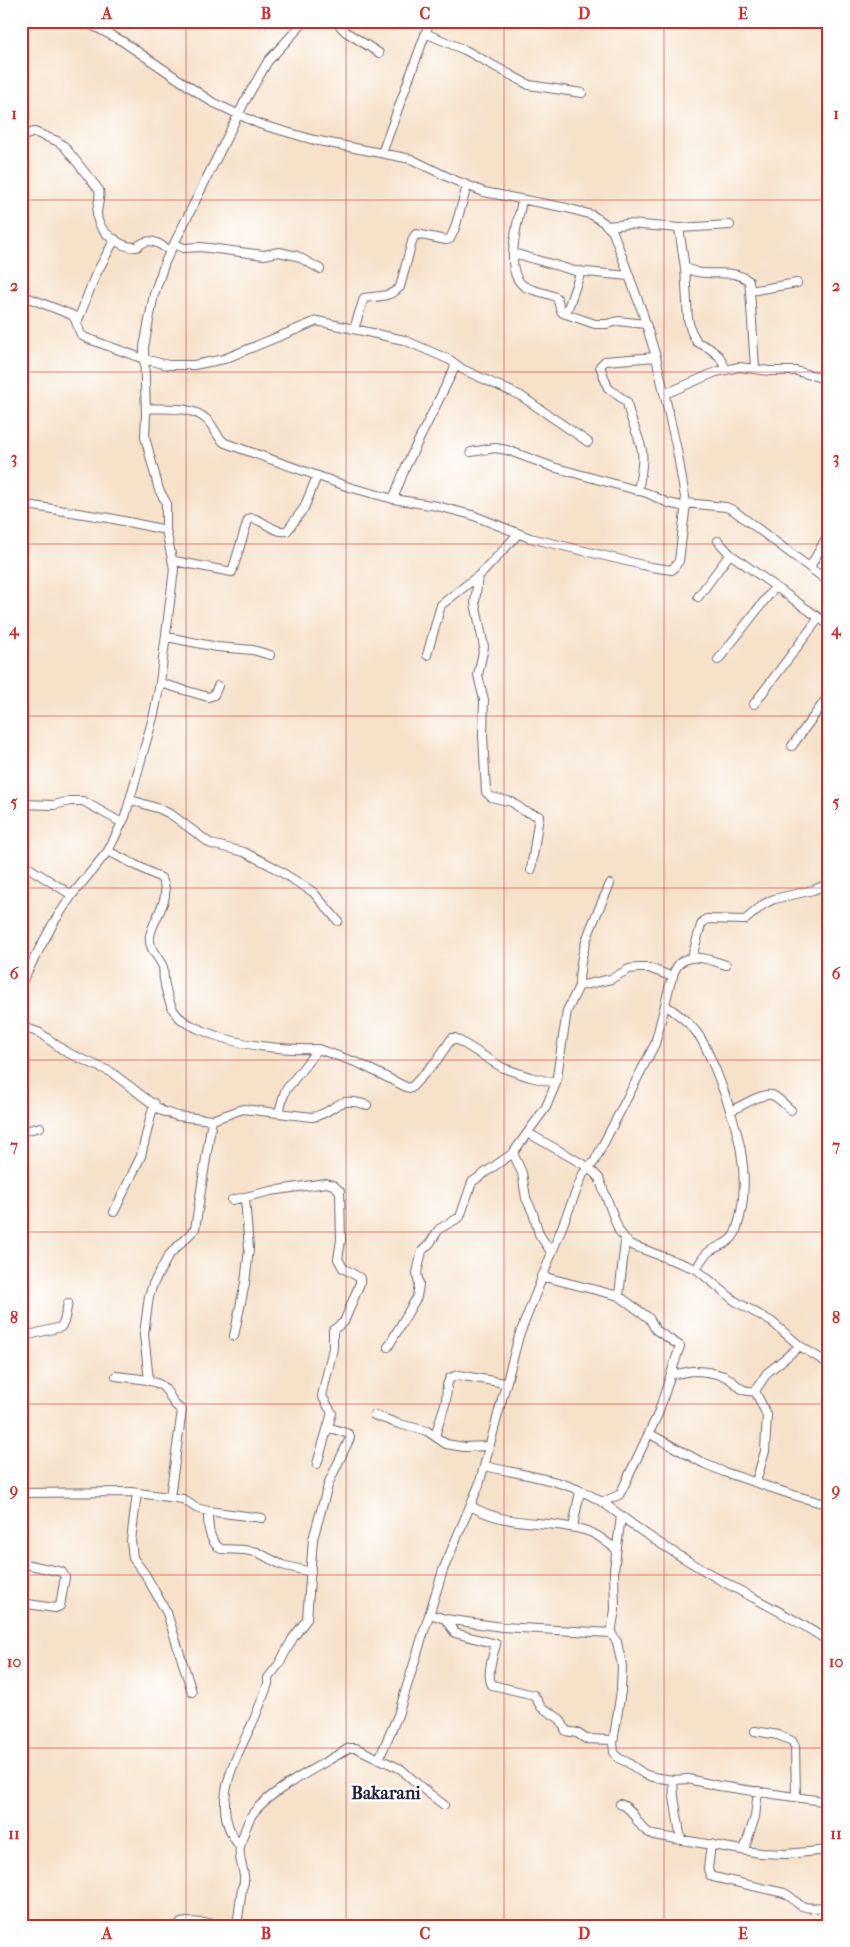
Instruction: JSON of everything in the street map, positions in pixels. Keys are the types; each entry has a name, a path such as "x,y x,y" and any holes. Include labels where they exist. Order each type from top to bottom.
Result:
{"street":[{"path":"84,21 122,41 212,102 238,115 286,132 342,146 411,159 467,186 484,192 592,215 608,226 613,232 629,276 656,357 665,394 686,505 679,561 672,570 628,563 518,534 472,515 349,487 225,444 204,417 183,409 146,408"},
{"path":"21,983 50,929 72,895 108,851 122,823 131,800 154,714 167,637 174,561 166,530 166,502 159,490 146,440 144,341 149,313 160,274 238,115 268,61 305,21"},
{"path":"335,21 346,32 379,53"},
{"path":"382,153 430,21"},
{"path":"425,33 465,50 530,85 582,93"},
{"path":"21,137 34,132 57,141 64,146 99,190 97,218 104,231 115,239 133,247 148,241 172,247 198,247 264,255 279,252 297,256 320,268"},
{"path":"354,329 364,298 380,297 396,291 400,287 415,236 419,234 446,240 450,239 457,224 467,186"},
{"path":"522,200 513,253 517,279 525,286 558,298 561,311 566,314 595,324 618,321 645,324"},
{"path":"608,226 629,224 679,228 730,225"},
{"path":"679,228 685,268 688,319 691,331 697,342 719,356 726,369"},
{"path":"77,323 95,276 115,239"},
{"path":"513,253 575,271 629,276"},
{"path":"685,268 698,272 723,272 745,278 748,281 755,368"},
{"path":"566,314 581,271"},
{"path":"750,291 797,283"},
{"path":"21,295 66,312 75,319 82,335 86,338 144,359 168,365 183,366 215,361 317,321 412,342 527,400 588,442"},
{"path":"638,491 642,462 641,445 628,412 627,402 608,388 600,366 605,362 656,357"},
{"path":"393,498 406,466 456,365"},
{"path":"665,394 700,377 739,367 770,371 800,371 829,380"},
{"path":"471,452 495,448 507,450 553,467 661,498 668,503 726,507 734,510 829,582"},
{"path":"174,561 232,572 248,520 251,518 256,519 277,531 287,531 304,508 317,476"},
{"path":"21,504 109,518 166,530"},
{"path":"810,567 829,533"},
{"path":"427,655 441,605 478,576 518,534"},
{"path":"718,541 730,554 829,625"},
{"path":"698,597 730,554"},
{"path":"478,576 475,603 484,646 478,675 484,700 482,735 486,792 491,797 512,802 524,811 538,816 531,870"},
{"path":"718,660 775,587"},
{"path":"754,704 819,618"},
{"path":"167,637 209,646 253,650 270,655"},
{"path":"160,683 211,697 218,686"},
{"path":"792,746 829,694"},
{"path":"131,800 160,809 172,815 210,844 244,852 270,865 313,892 338,921"},
{"path":"21,804 54,805 70,801 83,801 122,823"},
{"path":"108,851 161,878 164,883 164,895 150,936 150,942 163,968 172,1009 188,1024 216,1037 236,1043 318,1049 336,1054 411,1088 437,1060 452,1038 455,1038 503,1068 556,1083"},
{"path":"21,864 72,895"},
{"path":"388,1347 417,1297 419,1284 417,1273 422,1251 429,1245 439,1229 460,1217 474,1179 513,1153 546,1106 556,1083 567,1013 579,986 580,963 588,930 610,884"},
{"path":"692,957 701,925 706,919 745,920 764,904 774,899 814,890 829,884"},
{"path":"379,1759 398,1715 443,1570 471,1506 485,1466 518,1336 583,1174 594,1162 652,1050 659,1033 673,977 680,962 692,957 707,958 726,965"},
{"path":"579,986 611,979 629,970 638,968 646,968 673,977"},
{"path":"666,1006 686,1022 701,1039 731,1111 743,1154 744,1178 736,1233 729,1242 705,1255 696,1269"},
{"path":"21,1026 40,1033 66,1052 111,1072 162,1111 177,1116 212,1120 242,1109 312,1117 345,1101 355,1101 367,1105"},
{"path":"279,1112 285,1091 318,1049"},
{"path":"731,1111 750,1101 770,1095 776,1097 791,1110"},
{"path":"114,1212 141,1156 154,1103"},
{"path":"149,1381 144,1334 149,1296 157,1276 170,1255 195,1228 212,1120"},
{"path":"21,1132 40,1127"},
{"path":"528,1133 588,1167 599,1178 619,1231 625,1241 637,1248 696,1269 735,1301 772,1322 800,1346 829,1364"},
{"path":"513,1153 522,1173 526,1198 534,1213 539,1234 551,1252"},
{"path":"232,1200 271,1191 326,1183 333,1185 340,1191 341,1240 338,1259 343,1268 360,1278 360,1283 344,1322 334,1330 333,1348 322,1396 332,1410 317,1464"},
{"path":"234,1336 245,1283 249,1249 245,1198"},
{"path":"619,1296 625,1241"},
{"path":"542,1276 619,1296 649,1318 656,1330 680,1346 650,1434 621,1493 602,1502"},
{"path":"21,1337 62,1326 68,1303"},
{"path":"755,1391 767,1374 800,1346"},
{"path":"672,1374 685,1374 691,1371 714,1374 729,1379 744,1391 755,1391"},
{"path":"116,1376 149,1381 164,1387 172,1403 182,1410 170,1496"},
{"path":"435,1436 446,1401 447,1385 450,1378 458,1376 505,1383"},
{"path":"755,1391 767,1415 765,1451 756,1482"},
{"path":"374,1415 398,1424 427,1431 452,1446 489,1446"},
{"path":"240,1847 232,1837 227,1823 226,1788 229,1772 268,1684 268,1678 279,1664 293,1638 306,1622 309,1608 313,1538 324,1496 350,1438 349,1434 328,1427"},
{"path":"650,1434 705,1464 793,1495 829,1505"},
{"path":"485,1466 548,1479 602,1502 672,1551 718,1579 779,1610 829,1642"},
{"path":"573,1527 580,1491"},
{"path":"21,1493 137,1493 170,1496 182,1499 196,1508 208,1511 262,1518"},
{"path":"137,1493 131,1541 133,1558 145,1574 150,1586 167,1613 192,1692"},
{"path":"471,1506 485,1514 532,1524 573,1527 593,1533 616,1549"},
{"path":"208,1511 212,1541 221,1549 257,1552 282,1565 311,1572"},
{"path":"621,1516 614,1570 615,1610 611,1634 617,1642 622,1666 621,1691 613,1740 614,1752 618,1758 646,1775 673,1780 688,1778 719,1786 829,1802"},
{"path":"829,1538 829,1564"},
{"path":"21,1563 62,1572 65,1577 60,1606 55,1608 21,1603"},
{"path":"430,1614 445,1619 502,1627 611,1634"},
{"path":"445,1619 451,1629 458,1634 496,1644 491,1667 490,1681 492,1685 534,1695 542,1708 560,1719 565,1730 569,1732 577,1733 586,1739 613,1740"},
{"path":"755,1731 778,1735 792,1741 795,1746 796,1797"},
{"path":"178,1926 181,1923 187,1922 237,1926 244,1884 240,1865 240,1847 249,1820 257,1808 268,1799 306,1773 352,1747 401,1769 444,1805"},
{"path":"673,1780 681,1840"},
{"path":"744,1850 755,1817 758,1791"},
{"path":"620,1804 626,1806 631,1811 640,1827 653,1835 760,1853 786,1854 829,1850"},
{"path":"711,1844 708,1869 713,1877 784,1893 805,1907 818,1908 829,1906"}],"district":[{"name":"Bakarani","path":"386,1793"}]}
